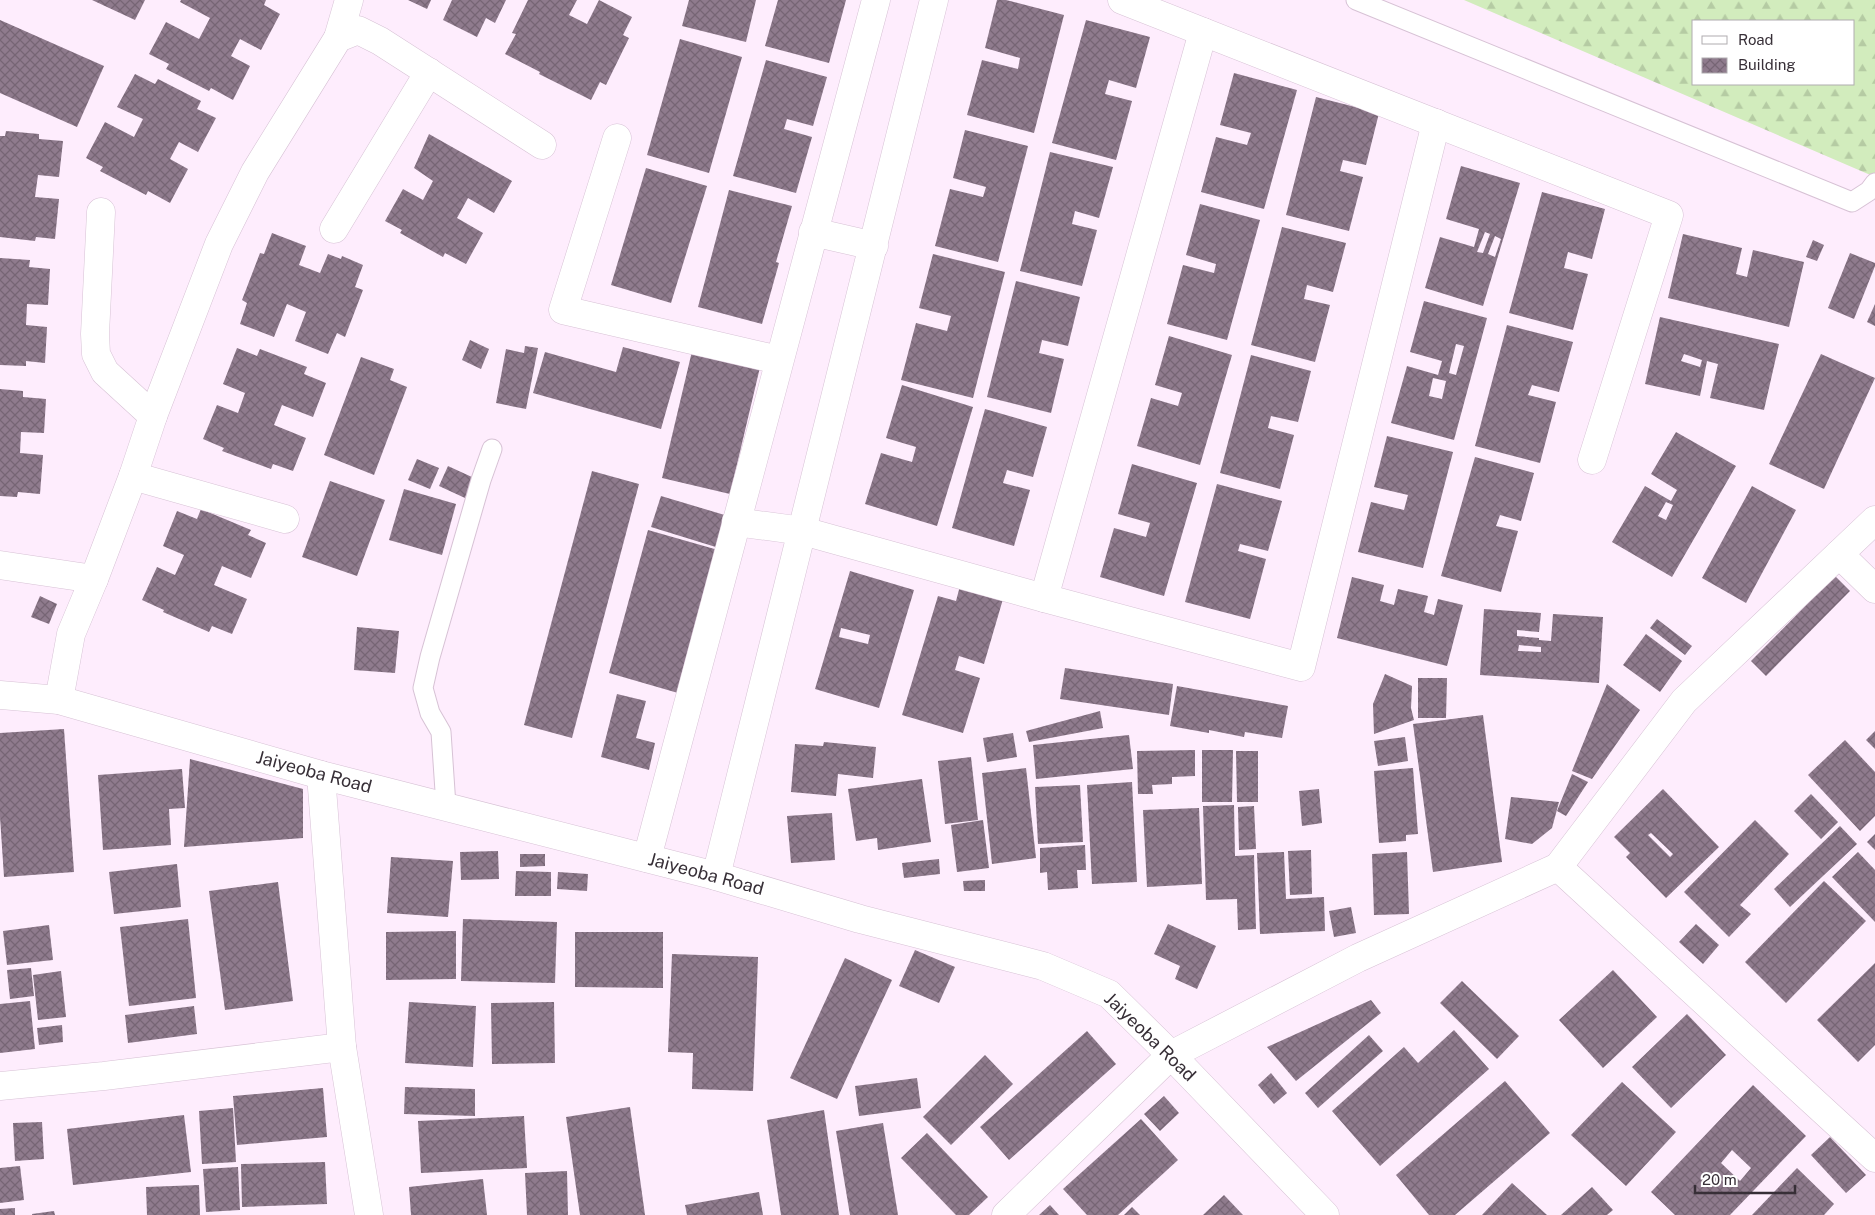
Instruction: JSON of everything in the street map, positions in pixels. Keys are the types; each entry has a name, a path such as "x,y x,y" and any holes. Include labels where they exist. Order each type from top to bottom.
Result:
{"street":[{"path":"59,700 71,634 94,579 133,476 153,416 220,244 255,172 338,38 349,0"},
{"path":"647,858 876,0"},
{"path":"716,876 934,0"},
{"path":"1122,0 1669,215 1592,460"},
{"path":"338,38 358,30 429,72 542,145"},
{"path":"1044,598 1203,32"},
{"path":"334,229 429,72"},
{"path":"736,522 803,531 1301,667 1436,123"},
{"path":"617,138 563,310 779,360"},
{"path":"101,212 95,334 96,354 105,372 153,416"},
{"path":"813,232 874,246"},
{"path":"133,476 285,519"},
{"path":"1006,1215 1171,1055 1358,958 1558,867 1684,702 1875,520"},
{"path":"1840,554 1875,589"},
{"path":"0,565 94,579"},
{"name":"Jaiyeoba Road","path":"0,694 59,700 321,775 716,876 860,919 1043,966 1109,994 1171,1055 1325,1215"},
{"path":"321,775 342,1047 368,1215"},
{"path":"1558,867 1875,1158"},
{"path":"0,1086 114,1075 342,1047"}],"lane":[{"path":"1356,0 1852,202 1869,191 1875,183"},
{"path":"446,806 441,732 430,713 423,688 430,657 492,448"}],"green space":[{"path":"1464,0 1875,0 1875,177"}],"building":[{"path":"92,0 145,0 135,20"},
{"path":"181,0 266,0 264,5 280,14 261,50 240,39 231,56 250,66 233,100 211,88 209,91 166,69 169,64 149,54 166,22 199,39 210,18 180,2"},
{"path":"408,0 431,0 427,9"},
{"path":"452,0 506,0 495,23 486,18 477,37 443,20"},
{"path":"528,0 577,0 569,15 587,24 599,0 632,17 623,35 629,38 606,85 600,82 591,100 539,74 540,72 505,54 516,34 512,33"},
{"path":"689,0 756,0 746,42 682,26"},
{"path":"778,0 846,0 829,63 765,46"},
{"path":"997,0 1006,0 1064,15 1034,133 967,115 982,60 1018,69 1020,58 985,48"},
{"path":"0,20 104,66 77,127 0,93"},
{"path":"1086,20 1150,37 1136,88 1109,80 1105,94 1132,101 1116,160 1052,143"},
{"path":"680,39 742,57 709,173 647,155"},
{"path":"766,60 827,77 813,126 787,119 784,129 812,137 796,193 733,176"},
{"path":"1234,73 1297,90 1264,209 1201,192 1216,137 1247,145 1251,133 1220,125"},
{"path":"135,74 155,84 158,79 201,101 197,109 216,118 198,152 179,142 170,159 188,169 170,203 148,191 146,195 100,171 103,167 86,158 105,122 134,137 143,119 117,107"},
{"path":"1316,97 1379,113 1366,165 1343,160 1340,171 1363,177 1349,231 1286,215"},
{"path":"965,130 1028,146 998,262 935,246 950,189 983,197 986,187 953,178"},
{"path":"6,131 39,134 39,139 63,141 59,177 38,175 35,197 59,199 55,239 36,237 35,241 0,237 0,136 5,136"},
{"path":"429,134 512,181 494,213 468,198 457,218 483,233 466,264 445,253 443,257 400,233 402,230 385,221 403,189 423,200 433,181 414,168"},
{"path":"1050,152 1113,167 1099,218 1075,211 1072,224 1097,230 1082,286 1020,271"},
{"path":"1461,166 1520,183 1483,306 1425,288 1440,237 1474,247 1479,229 1446,219","holes":["1485,232 1490,234 1483,253 1477,252","1495,236 1501,239 1495,257 1488,254"]},
{"path":"646,168 707,186 671,303 611,285"},
{"path":"729,190 792,206 776,262 779,263 762,324 698,307"},
{"path":"1542,192 1605,209 1592,259 1568,252 1564,268 1588,274 1573,330 1509,313"},
{"path":"1200,204 1260,220 1227,340 1167,324 1183,265 1214,273 1216,264 1186,255"},
{"path":"1282,227 1346,243 1333,292 1307,285 1304,299 1330,305 1315,362 1251,345"},
{"path":"272,233 306,246 299,265 320,273 328,254 341,259 342,256 363,265 355,287 363,290 345,337 337,333 328,354 295,341 306,312 287,304 274,337 240,324 247,303 242,300 260,253 264,254"},
{"path":"1683,234 1742,248 1736,274 1747,277 1753,250 1804,262 1789,327 1668,298"},
{"path":"1813,240 1824,245 1817,261 1806,257"},
{"path":"1850,253 1875,263 1854,319 1828,308"},
{"path":"933,254 1005,272 973,398 901,380 916,323 947,331 951,316 919,308"},
{"path":"0,258 30,260 29,267 50,269 48,305 27,304 26,325 47,327 45,363 26,361 26,366 0,365"},
{"path":"1016,281 1080,297 1068,346 1042,340 1039,353 1064,359 1051,413 987,397"},
{"path":"1424,301 1487,318 1454,440 1391,423 1407,366 1438,375 1442,361 1410,352","holes":["1456,344 1464,346 1456,375 1449,373","1433,378 1446,381 1442,399 1429,396"]},
{"path":"1875,304 1875,326 1867,322"},
{"path":"1660,317 1779,344 1764,410 1710,398 1718,364 1707,361 1700,396 1645,384","holes":["1684,354 1702,360 1700,367 1681,361"]},
{"path":"1507,325 1573,342 1559,392 1532,385 1528,395 1556,402 1540,463 1475,446"},
{"path":"1169,336 1232,355 1200,465 1137,446 1151,398 1178,406 1182,393 1155,385"},
{"path":"470,340 489,349 481,369 462,360"},
{"path":"525,346 538,348 526,409 496,403 506,349 524,353"},
{"path":"623,347 680,362 661,429 533,393 545,352 616,372"},
{"path":"693,347 761,363 730,494 662,478"},
{"path":"237,348 257,356 260,349 307,367 304,374 326,383 313,417 282,405 274,425 306,438 293,471 273,464 271,469 222,451 224,448 203,439 217,405 238,413 245,393 223,384"},
{"path":"1821,354 1875,378 1824,489 1769,464"},
{"path":"1251,355 1311,371 1298,422 1271,416 1268,428 1294,435 1280,489 1220,473"},
{"path":"361,357 394,369 390,380 407,387 374,475 324,455"},
{"path":"902,385 973,407 937,526 865,504 881,453 912,462 916,447 886,438"},
{"path":"0,389 23,391 23,397 46,399 44,433 21,432 20,453 43,455 40,494 18,492 17,497 0,496"},
{"path":"985,409 1047,427 1033,477 1007,470 1003,483 1030,490 1014,546 952,528"},
{"path":"1676,432 1736,466 1672,577 1612,542 1645,486 1671,501 1677,490 1651,474","holes":["1666,502 1673,505 1666,520 1658,516"]},
{"path":"1387,436 1453,452 1423,568 1358,552 1371,502 1404,510 1408,495 1374,487"},
{"path":"1475,457 1534,473 1521,521 1500,515 1496,526 1518,531 1501,592 1441,576"},
{"path":"417,459 439,468 430,489 408,480"},
{"path":"1132,464 1197,483 1164,596 1100,577 1114,528 1146,537 1150,523 1118,514"},
{"path":"448,466 474,478 465,498 439,486"},
{"path":"592,471 639,484 572,738 524,725"},
{"path":"330,481 385,500 357,576 302,557"},
{"path":"1217,484 1282,501 1268,551 1240,544 1238,551 1266,559 1250,619 1185,602"},
{"path":"1752,486 1796,510 1746,603 1702,578"},
{"path":"404,489 456,504 442,555 389,540"},
{"path":"661,496 728,516 719,548 651,527"},
{"path":"201,509 251,530 248,535 266,543 251,578 222,566 214,585 247,599 232,634 212,626 209,632 163,612 164,610 142,600 157,567 175,575 184,555 163,546 177,511 197,519"},
{"path":"648,530 718,550 678,693 609,673"},
{"path":"850,571 914,590 879,708 815,689","holes":["841,628 870,635 868,644 839,637"]},
{"path":"1835,576 1850,591 1766,676 1751,661"},
{"path":"1352,577 1384,585 1380,601 1394,605 1398,589 1428,596 1424,612 1434,615 1438,599 1463,605 1447,666 1337,638"},
{"path":"960,586 1003,599 984,664 959,656 955,670 980,678 963,733 902,715 938,596 956,601"},
{"path":"40,596 57,604 49,624 31,617"},
{"path":"1484,609 1541,613 1539,632 1517,630 1517,636 1551,641 1553,614 1603,617 1599,683 1480,675","holes":["1519,645 1541,647 1541,652 1518,651"]},
{"path":"1657,619 1692,646 1685,655 1650,628"},
{"path":"357,627 399,631 395,673 354,670"},
{"path":"1646,634 1682,661 1660,692 1623,665"},
{"path":"1065,668 1173,684 1169,715 1060,699"},
{"path":"1385,674 1412,686 1411,708 1414,720 1374,734 1373,704"},
{"path":"1418,678 1447,678 1446,718 1418,718"},
{"path":"1607,684 1640,710 1592,779 1572,771"},
{"path":"1177,686 1288,706 1282,738 1245,732 1244,737 1209,730 1209,733 1170,726"},
{"path":"617,694 646,701 636,738 655,743 649,770 601,757"},
{"path":"1100,711 1103,728 1029,742 1026,731"},
{"path":"1483,715 1502,862 1433,872 1413,724"},
{"path":"64,729 74,872 4,877 0,817 0,733"},
{"path":"1875,731 1875,749 1866,740"},
{"path":"1013,733 1017,757 987,762 983,738"},
{"path":"1129,735 1133,769 1036,779 1033,745"},
{"path":"1405,737 1408,761 1378,766 1374,741"},
{"path":"1845,740 1875,772 1875,816 1860,831 1808,775"},
{"path":"824,742 876,747 873,778 838,774 836,796 791,792 795,744 823,746"},
{"path":"1195,750 1195,776 1172,777 1172,784 1152,785 1153,794 1138,794 1137,751"},
{"path":"1202,750 1233,750 1232,802 1202,802"},
{"path":"1236,751 1258,751 1258,802 1237,802"},
{"path":"971,757 978,820 945,824 938,761"},
{"path":"190,759 303,789 303,838 184,847"},
{"path":"1026,768 1036,858 992,864 982,773"},
{"path":"1413,768 1418,834 1406,835 1406,841 1379,843 1374,771"},
{"path":"182,769 185,808 169,809 171,845 103,850 98,775"},
{"path":"1572,774 1588,782 1566,816 1557,811"},
{"path":"922,779 931,842 878,850 877,838 856,841 848,789"},
{"path":"1132,782 1137,882 1092,884 1087,785"},
{"path":"1080,785 1083,842 1038,844 1035,787"},
{"path":"1319,789 1322,823 1302,826 1299,791"},
{"path":"1663,789 1719,847 1666,898 1626,857 1630,853 1614,837","holes":["1651,833 1673,854 1670,857 1648,835"]},
{"path":"1811,794 1838,822 1821,839 1794,811"},
{"path":"1511,797 1559,802 1552,828 1532,844 1505,839"},
{"path":"1234,805 1235,856 1254,855 1256,929 1238,930 1237,899 1206,900 1203,806"},
{"path":"1254,806 1256,849 1239,850 1238,807"},
{"path":"1199,808 1202,884 1147,887 1143,810"},
{"path":"832,813 835,860 791,863 787,816"},
{"path":"983,820 989,868 957,872 951,825"},
{"path":"1755,820 1789,854 1740,905 1751,914 1729,937 1684,892"},
{"path":"1840,826 1857,844 1790,907 1774,889"},
{"path":"1875,834 1875,850 1867,842"},
{"path":"1085,845 1086,870 1077,870 1078,888 1048,890 1047,872 1040,873 1040,848"},
{"path":"1311,850 1312,894 1290,895 1288,851"},
{"path":"498,851 499,879 461,880 460,852"},
{"path":"1284,852 1286,899 1324,897 1325,931 1260,934 1257,853"},
{"path":"1407,852 1409,914 1374,915 1372,854"},
{"path":"1858,852 1875,870 1875,922 1832,877"},
{"path":"520,854 545,854 545,866 520,867"},
{"path":"391,857 453,861 448,917 387,913"},
{"path":"939,859 940,874 904,878 902,863"},
{"path":"177,864 181,907 114,914 109,872"},
{"path":"516,871 551,872 551,896 515,896"},
{"path":"558,872 588,874 587,891 557,889"},
{"path":"985,880 985,891 964,891 963,881"},
{"path":"1824,881 1866,921 1786,1003 1745,962"},
{"path":"278,882 293,1001 225,1010 209,891"},
{"path":"1351,907 1356,933 1334,937 1329,911"},
{"path":"188,919 196,998 129,1006 120,927"},
{"path":"463,919 557,922 555,983 461,981"},
{"path":"1168,924 1216,946 1197,989 1175,979 1180,966 1154,954"},
{"path":"1696,924 1719,945 1703,964 1679,942"},
{"path":"49,925 53,960 7,965 3,931"},
{"path":"456,931 456,979 386,980 386,932"},
{"path":"575,932 663,932 663,988 575,987"},
{"path":"915,950 955,967 939,1003 899,986"},
{"path":"672,954 758,957 753,1091 692,1089 693,1053 668,1052"},
{"path":"845,958 892,980 837,1099 790,1078"},
{"path":"1875,963 1875,1045 1858,1062 1817,1020"},
{"path":"31,968 34,996 10,999 7,970"},
{"path":"1613,970 1657,1017 1603,1068 1559,1020"},
{"path":"61,971 66,1017 38,1020 33,975"},
{"path":"1462,981 1519,1036 1497,1059 1440,1003"},
{"path":"1371,1000 1381,1013 1296,1081 1267,1047"},
{"path":"30,1001 35,1049 0,1053 0,1004"},
{"path":"409,1002 476,1006 473,1067 405,1063"},
{"path":"554,1002 555,1063 492,1064 491,1003"},
{"path":"194,1006 197,1034 128,1043 125,1015"},
{"path":"1687,1014 1726,1055 1671,1108 1632,1067"},
{"path":"62,1025 63,1042 39,1045 37,1028"},
{"path":"1454,1030 1489,1069 1380,1166 1332,1111 1404,1047 1418,1063"},
{"path":"1087,1031 1116,1064 1009,1160 980,1127"},
{"path":"1369,1035 1383,1051 1318,1108 1305,1093"},
{"path":"985,1055 1013,1084 951,1145 923,1117"},
{"path":"1271,1073 1287,1093 1274,1104 1258,1085"},
{"path":"917,1078 921,1108 859,1116 855,1086"},
{"path":"1505,1081 1550,1133 1455,1215 1429,1215 1396,1175"},
{"path":"1622,1082 1676,1132 1626,1186 1571,1135"},
{"path":"1753,1085 1806,1136 1730,1215 1675,1215 1651,1192","holes":["1732,1150 1751,1168 1740,1181 1721,1163"]},
{"path":"405,1087 475,1089 475,1116 404,1114"},
{"path":"323,1088 327,1137 237,1145 233,1096"},
{"path":"1164,1096 1179,1113 1160,1131 1144,1114"},
{"path":"630,1107 645,1215 580,1215 566,1117"},
{"path":"233,1108 236,1162 202,1164 199,1111"},
{"path":"824,1110 839,1215 781,1215 767,1120"},
{"path":"184,1115 191,1172 73,1185 67,1129"},
{"path":"524,1116 527,1168 421,1173 418,1121"},
{"path":"1141,1119 1178,1160 1118,1215 1087,1215 1063,1189"},
{"path":"42,1122 44,1159 15,1161 13,1123"},
{"path":"883,1123 898,1215 850,1215 836,1131"},
{"path":"927,1133 988,1197 969,1215 956,1215 901,1158"},
{"path":"1830,1137 1866,1175 1846,1193 1811,1155"},
{"path":"325,1162 327,1204 242,1207 241,1164"},
{"path":"20,1166 24,1200 0,1203 0,1168"},
{"path":"238,1167 240,1210 206,1212 203,1169"},
{"path":"1797,1168 1834,1204 1824,1215 1752,1215"},
{"path":"567,1171 568,1215 527,1215 525,1173"},
{"path":"483,1179 487,1215 411,1215 409,1187"},
{"path":"1512,1183 1547,1215 1482,1215"},
{"path":"199,1185 200,1215 147,1215 146,1187"},
{"path":"1592,1187 1613,1210 1607,1215 1561,1215"},
{"path":"759,1192 763,1215 687,1215 685,1205"},
{"path":"1224,1195 1243,1215 1203,1215"},
{"path":"1050,1205 1059,1215 1039,1215"},
{"path":"1132,1207 1140,1215 1124,1215"},
{"path":"15,1208 15,1215 0,1215 0,1209"},
{"path":"54,1211 55,1215 32,1215 32,1214"}]}
